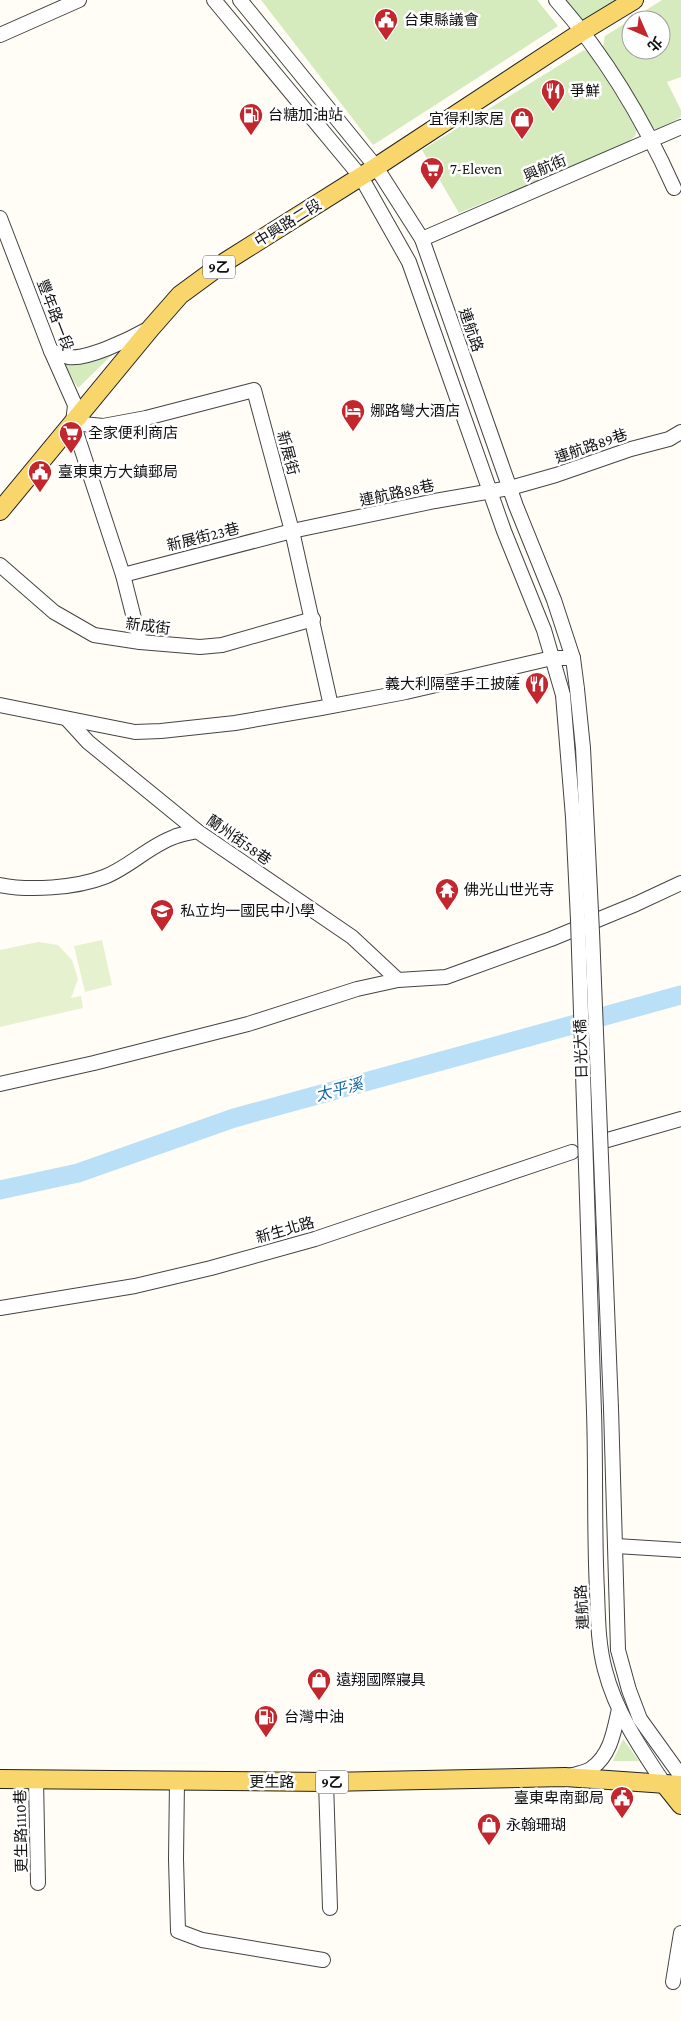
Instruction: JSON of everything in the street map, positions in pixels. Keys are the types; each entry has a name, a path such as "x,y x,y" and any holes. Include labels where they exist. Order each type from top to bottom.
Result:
{"main road":[{"name":"中興路二段","path":"0,511 151,328 180,296 225,262 376,168 583,31 634,0"},
{"name":"更生路","path":"0,1779 326,1782 566,1777 673,1785"},
{"path":"673,1785 681,1805"}],"street":[{"path":"0,35 79,0"},
{"path":"214,0 361,177 409,262 490,490 544,630 552,658"},
{"name":"連航路","path":"240,0 376,168 422,239 510,488 554,600 573,658 577,689"},
{"path":"556,0 583,31 652,140 674,188"},
{"name":"興航街","path":"422,239 681,127"},
{"name":"豐年路一段","path":"0,218 51,351 75,405 73,423 123,575 140,642"},
{"path":"51,351 71,357 90,354 121,344 151,328"},
{"path":"442,355 460,350"},
{"name":"新展街","path":"73,423 103,426 146,418 254,390 292,531 331,706"},
{"name":"連航路89巷","path":"510,488 556,475 631,449 669,439 681,432"},
{"name":"連航路88巷","path":"292,531 490,490 510,488"},
{"name":"新展街23巷","path":"123,575 292,531"},
{"name":"新成街","path":"0,565 54,612 94,634 140,642 184,647 222,645 312,618"},
{"path":"0,705 135,732 161,731 235,723 331,706 406,692 552,658 573,658"},
{"name":"日光大橋","path":"552,658 563,695 573,817 594,1412"},
{"name":"日光大橋","path":"577,689 583,748 592,932 616,1546"},
{"name":"蘭州街58巷","path":"67,719 88,742 197,831 352,937 398,980"},
{"path":"0,885 13,888 47,887 78,884 104,877 174,837 197,831"},
{"path":"0,1084 94,1063 248,1024 357,989 398,980 446,977 636,904 681,882"},
{"path":"604,1141 681,1119"},
{"name":"新生北路","path":"0,1308 135,1286 211,1268 315,1239 572,1152"},
{"name":"連航路","path":"594,1412 595,1547 600,1646 605,1672 619,1709 636,1741 673,1785"},
{"path":"681,1550 616,1546 618,1650 629,1690 640,1719 681,1776"},
{"path":"599,1629 617,1632"},
{"path":"566,1777 591,1769 605,1755 613,1737 619,1709"},
{"name":"更生路1110巷","path":"36,1779 38,1883"},
{"path":"177,1781 176,1859 178,1931 202,1940 323,1960"},
{"path":"326,1782 330,1908"},
{"path":"673,1982 681,1933"}],"green space":[{"path":"261,0 537,0 558,26 373,145"},
{"path":"566,0 615,0 581,21"},
{"path":"662,0 681,0 681,77 667,82 681,110 681,117 657,130 650,126 603,46 605,36 621,26 621,60 671,60 671,10 646,10"},
{"path":"584,50 591,53 637,130 635,136 627,143 459,213 422,150"},
{"path":"116,351 78,388 62,361"},
{"path":"102,940 112,985 85,992 74,946"},
{"path":"38,942 58,945 72,960 78,979 71,998 81,996 83,1008 0,1027 0,950"},
{"path":"623,1739 639,1761 613,1761"}],"waterway":[{"name":"太平溪","path":"0,1190 78,1173 234,1118 681,995"}],"place":[{"name":"台東縣議會","path":"386,41"},
{"name":"爭鮮","path":"553,112"},
{"name":"台糖加油站","path":"251,136"},
{"name":"宜得利家居","path":"522,140"},
{"name":"7-Eleven","path":"432,190"},
{"name":"娜路彎大酒店","path":"353,432"},
{"name":"全家便利商店","path":"71,454"},
{"name":"臺東東方大鎮郵局","path":"40,493"},
{"name":"義大利隔壁手工披薩","path":"537,705"},
{"name":"佛光山世光寺","path":"447,911"},
{"name":"私立均一國民中小學","path":"162,932"},
{"name":"遠翔國際寢具","path":"319,1701"},
{"name":"台灣中油","path":"266,1738"},
{"name":"臺東卑南郵局","path":"622,1819"},
{"name":"永翰珊瑚","path":"489,1846"}]}
